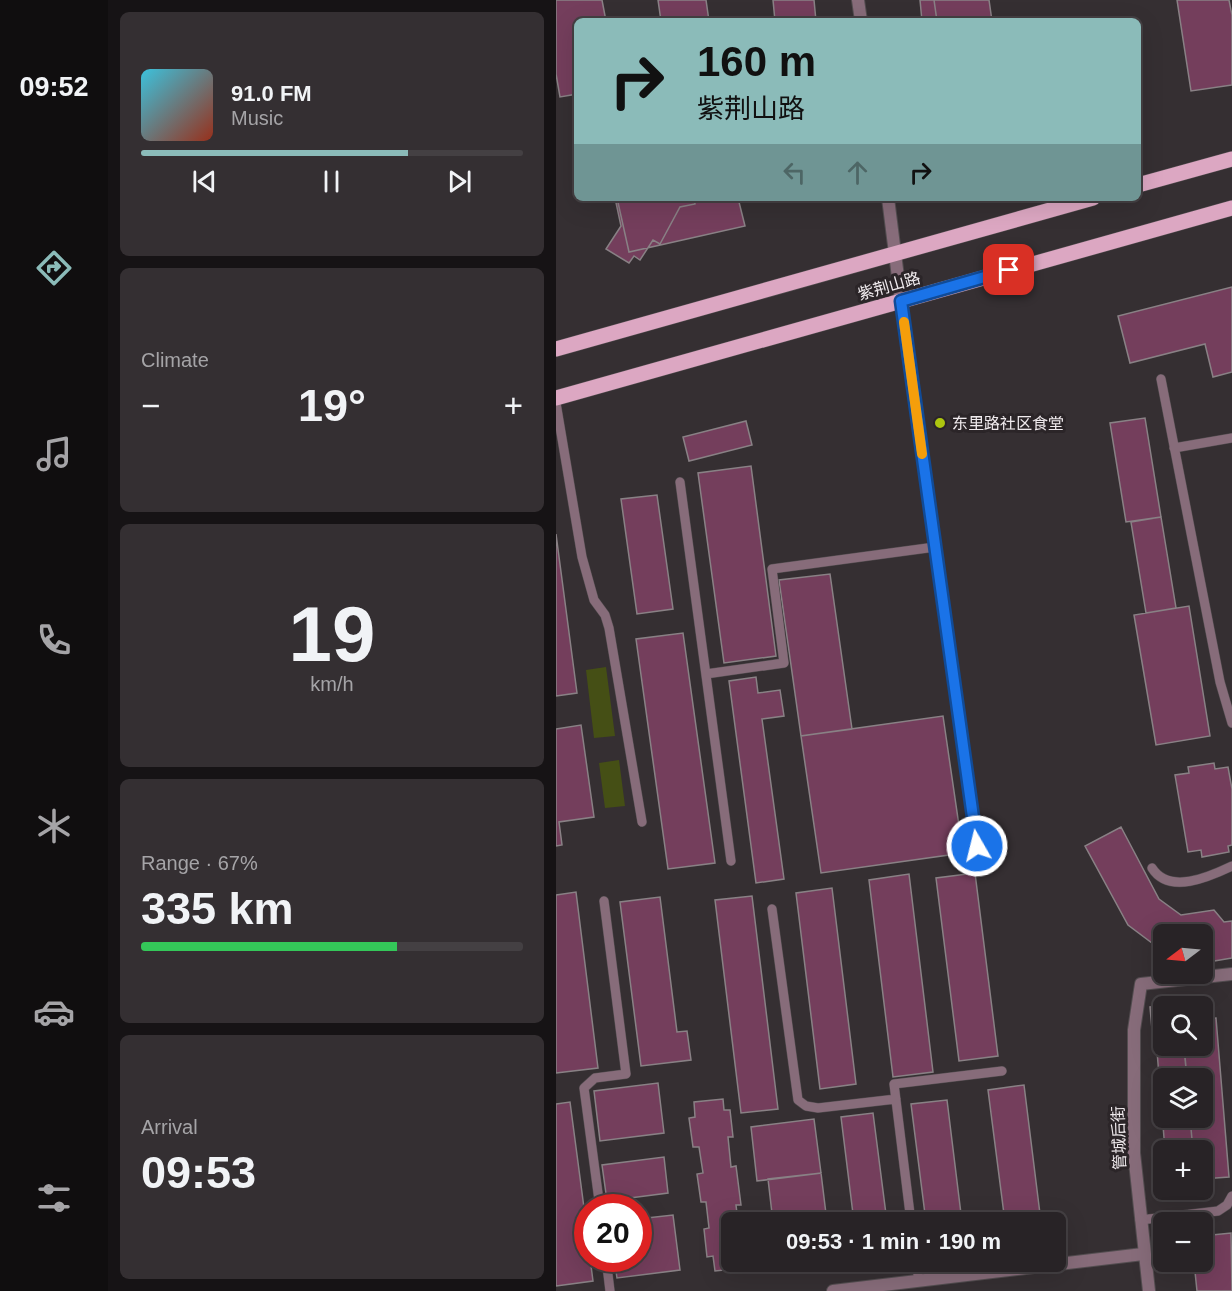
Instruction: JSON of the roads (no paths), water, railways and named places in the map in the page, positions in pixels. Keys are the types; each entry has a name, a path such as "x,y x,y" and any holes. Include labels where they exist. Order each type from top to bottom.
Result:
{"main road":[{"path":"1141,184 1231,159"},
{"name":"紫荆山路","path":"556,349 1082,201"},
{"name":"紫荆山路","path":"556,398 1231,208"}],"street":[{"path":"858,0 861,18"},
{"path":"888,201 901,301"},
{"name":"管城后街","path":"1149,1291 1143,1254 1134,1153 1134,1030 1141,984 1231,974"},
{"path":"833,1291 1143,1254"}],"lane":[{"path":"901,301 977,846"},
{"path":"1161,379 1220,682 1231,723"},
{"path":"556,403 583,565 594,600 605,615 609,628 642,822"},
{"path":"1174,448 1231,438"},
{"path":"680,482 731,861"},
{"path":"706,674 784,663 772,569 935,547"},
{"path":"1152,868 1156,874 1169,881 1184,882 1218,873 1231,866"},
{"path":"598,1194 584,1088 595,1078 625,1074 604,901"},
{"path":"772,909 798,1100 806,1106 818,1108 896,1099"},
{"path":"910,1212 894,1084 1002,1071"},
{"path":"1140,1220 1218,1211 1227,1205 1231,1196"},
{"path":"608,1272 610,1291"},
{"path":"918,1272 919,1281"}],"place":[{"name":"东里路社区食堂","path":"940,423"}]}
